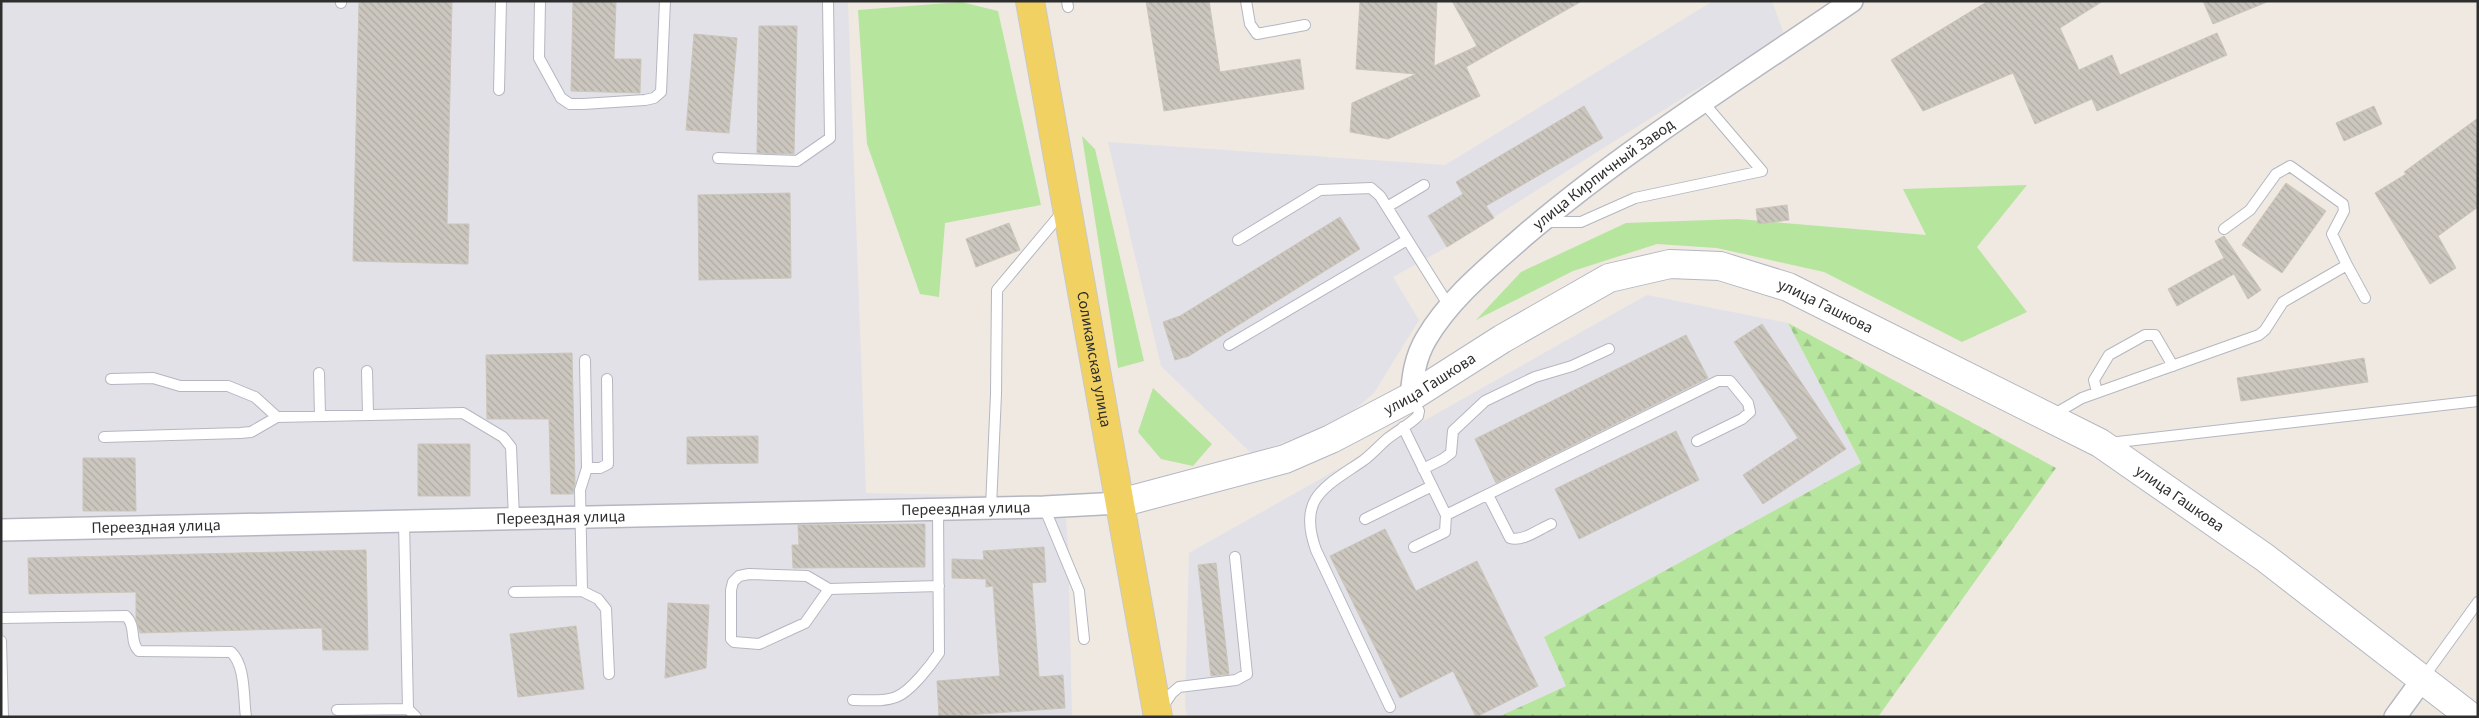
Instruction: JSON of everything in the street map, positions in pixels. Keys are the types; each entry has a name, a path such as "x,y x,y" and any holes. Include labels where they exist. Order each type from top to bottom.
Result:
{"main road":[{"name":"Соликамская улица","path":"1030,1 1158,715"}],"street":[{"name":"улица Кирпичный Завод","path":"1411,397 1414,364 1426,339 1449,306 1492,264 1596,176 1852,1"},
{"name":"улица Гашкова","path":"1120,503 1285,459 1331,440 1411,397 1502,338 1610,278 1670,264 1695,263 1720,266 1788,286 2100,444 2264,557 2472,717"},
{"name":"Переездная улица","path":"1,530 1044,507 1120,503"},
{"path":"2395,717 2422,680"}],"lane":[{"path":"499,90 502,1"},
{"path":"540,1 539,58 561,98 570,104 583,104 645,100 654,98 661,92 665,1"},
{"path":"718,158 797,161 830,138 828,1"},
{"path":"1246,1 1250,24 1257,34 1305,24"},
{"path":"1541,222 1581,222 1635,198 1762,171 1703,102"},
{"path":"2224,229 2250,210 2276,174 2290,166 2343,204 2344,211 2332,234 2335,244 2366,298"},
{"path":"1387,208 1424,185"},
{"path":"1238,240 1320,190 1371,188 1380,196 1449,306"},
{"path":"991,507 996,394 997,290 1067,206"},
{"path":"1229,345 1407,240"},
{"path":"2050,417 2096,392 2259,335 2265,330 2283,302 2347,265"},
{"path":"2096,392 2094,380 2109,355 2146,336 2155,335 2173,366"},
{"path":"1424,469 1451,453 1453,431 1485,401 1535,377 1572,366 1609,349"},
{"path":"582,591 580,490 587,468 585,360"},
{"path":"367,371 368,415"},
{"path":"319,373 320,416"},
{"path":"111,379 153,378 180,386 228,386 256,397 276,418"},
{"path":"587,468 600,468 608,464 607,379"},
{"path":"1446,515 1718,381 1730,381 1748,403 1750,412 1742,419 1697,441"},
{"path":"1390,707 1316,550 1310,533 1308,516 1314,499 1328,484 1367,458 1418,416 1419,411 1411,397"},
{"path":"2100,444 2478,401"},
{"path":"104,436 251,432 276,418 463,413 508,442 512,453 514,518"},
{"path":"1403,427 1446,515 1445,532 1414,547"},
{"path":"1365,519 1432,486"},
{"path":"1488,494 1510,538 1516,540 1551,524"},
{"path":"1044,507 1079,591 1084,639"},
{"path":"854,700 886,700 897,697 933,662 939,653 938,508"},
{"path":"404,521 408,709 416,717"},
{"path":"1158,715 1172,693 1179,687 1236,680 1247,674 1236,557"},
{"path":"829,589 805,623 758,644 734,642 731,639 731,590 733,582 739,576 749,574 807,576 829,589 939,586"},
{"path":"514,592 582,591 598,599 606,609 609,674"},
{"path":"2422,680 2433,662 2478,602"},
{"path":"1,618 126,616 131,621 134,643 139,652 231,652 237,658 240,666 246,717"},
{"path":"1,641 3,717"},
{"path":"337,710 408,709"}],"shaded area":[{"path":"1,1 848,1 866,493 1064,497 1068,544 1072,717 1,717"},
{"path":"1713,1 1772,1 1784,34 1447,247 1393,277 1419,320 1374,393 1341,421 1252,454 1161,366 1108,142 1445,165"},
{"path":"1647,295 1788,323 1861,463 1544,637 1567,686 1498,717 1187,717 1185,706 1189,553"}],"green space":[{"path":"961,2 998,11 1041,205 945,223 939,297 920,294 867,144 858,10"},
{"path":"1082,136 1095,149 1144,361 1118,368"},
{"path":"2027,185 1977,247 2027,312 1962,342 1824,272 1717,248 1657,244 1573,271 1476,320 1521,272 1626,223 1738,219 1926,235 1903,189"},
{"path":"1788,323 2056,468 1878,717 1498,717 1566,686 1544,637 1861,463"},
{"path":"1153,388 1212,444 1193,466 1161,459 1138,432"}],"building":[{"path":"359,1 452,1 447,224 469,224 468,264 353,261"},
{"path":"573,1 616,1 614,59 641,59 640,93 571,91"},
{"path":"1146,1 1209,1 1220,72 1300,59 1304,89 1164,111"},
{"path":"1360,1 1437,1 1434,66 1477,46 1452,1 1582,1 1466,67 1480,96 1388,139 1350,132 1352,103 1416,74 1356,69"},
{"path":"1988,1 2103,1 2060,28 2079,70 2112,55 2120,75 2217,33 2227,55 2097,111 2092,99 2035,124 2013,73 1923,111 1891,60"},
{"path":"2203,1 2267,1 2267,2 2213,24"},
{"path":"759,26 797,26 794,154 757,153"},
{"path":"694,34 737,38 729,133 686,130"},
{"path":"1584,106 1603,138 1486,206 1494,218 1447,247 1428,216 1463,194 1456,182"},
{"path":"2374,106 2382,124 2344,141 2336,123"},
{"path":"2478,118 2478,207 2438,236 2456,268 2430,284 2375,193 2406,174 2404,172"},
{"path":"2286,183 2326,211 2282,273 2242,245"},
{"path":"790,193 791,278 699,280 698,195"},
{"path":"1787,205 1789,220 1758,224 1756,209"},
{"path":"1340,217 1360,249 1189,356 1175,360 1163,322 1180,316"},
{"path":"1009,223 1020,250 976,267 966,239"},
{"path":"2224,236 2261,290 2248,299 2234,274 2177,306 2168,289 2224,258 2215,241"},
{"path":"1762,324 1846,449 1763,504 1743,475 1798,438 1734,342"},
{"path":"1686,335 1708,378 1496,483 1475,439"},
{"path":"572,353 575,483 573,494 551,494 549,419 487,419 486,355"},
{"path":"2364,358 2368,382 2241,401 2237,378"},
{"path":"1676,431 1699,480 1579,539 1555,489"},
{"path":"758,436 758,463 687,464 687,437"},
{"path":"418,444 470,444 470,496 418,496"},
{"path":"83,458 135,458 136,511 83,511"},
{"path":"925,524 925,567 793,568 792,545 799,545 798,525"},
{"path":"1385,529 1416,591 1477,561 1538,686 1476,717 1453,671 1400,698 1330,556"},
{"path":"1044,547 1046,582 1032,583 1039,677 1063,675 1065,708 939,717 937,681 1000,676 993,586 986,587 986,579 952,578 952,559 984,560 983,551"},
{"path":"366,550 368,650 323,650 322,628 140,633 136,619 136,592 29,594 28,558"},
{"path":"1216,563 1229,674 1211,676 1198,565"},
{"path":"668,603 709,605 706,668 665,678"},
{"path":"576,626 584,689 518,697 510,634"}]}
